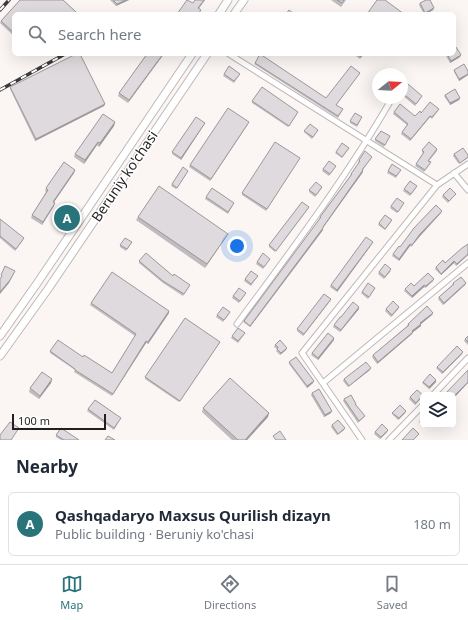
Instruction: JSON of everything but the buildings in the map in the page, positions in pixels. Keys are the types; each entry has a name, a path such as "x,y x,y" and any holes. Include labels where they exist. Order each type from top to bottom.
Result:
{"main road":[{"path":"220,12 228,0"},
{"path":"235,12 244,0"},
{"name":"Beruniy ko'chasi","path":"0,336 191,56"},
{"name":"Beruniy ko'chasi","path":"0,356 48,289 206,56"},
{"path":"38,282 48,289"}],"street":[{"path":"232,56 437,185"},
{"path":"236,324 300,238 367,141 389,104"},
{"path":"362,440 302,353 437,185 468,164"},
{"path":"454,173 468,190"},
{"path":"323,383 468,263"},
{"path":"436,392 468,358"},
{"path":"389,440 420,408"}],"railway":[{"path":"0,10 9,0"},
{"path":"0,90 61,56"}],"place":[{"name":"Qashqadaryo Maxsus Qurilish dizayn","path":"67,218"}]}
